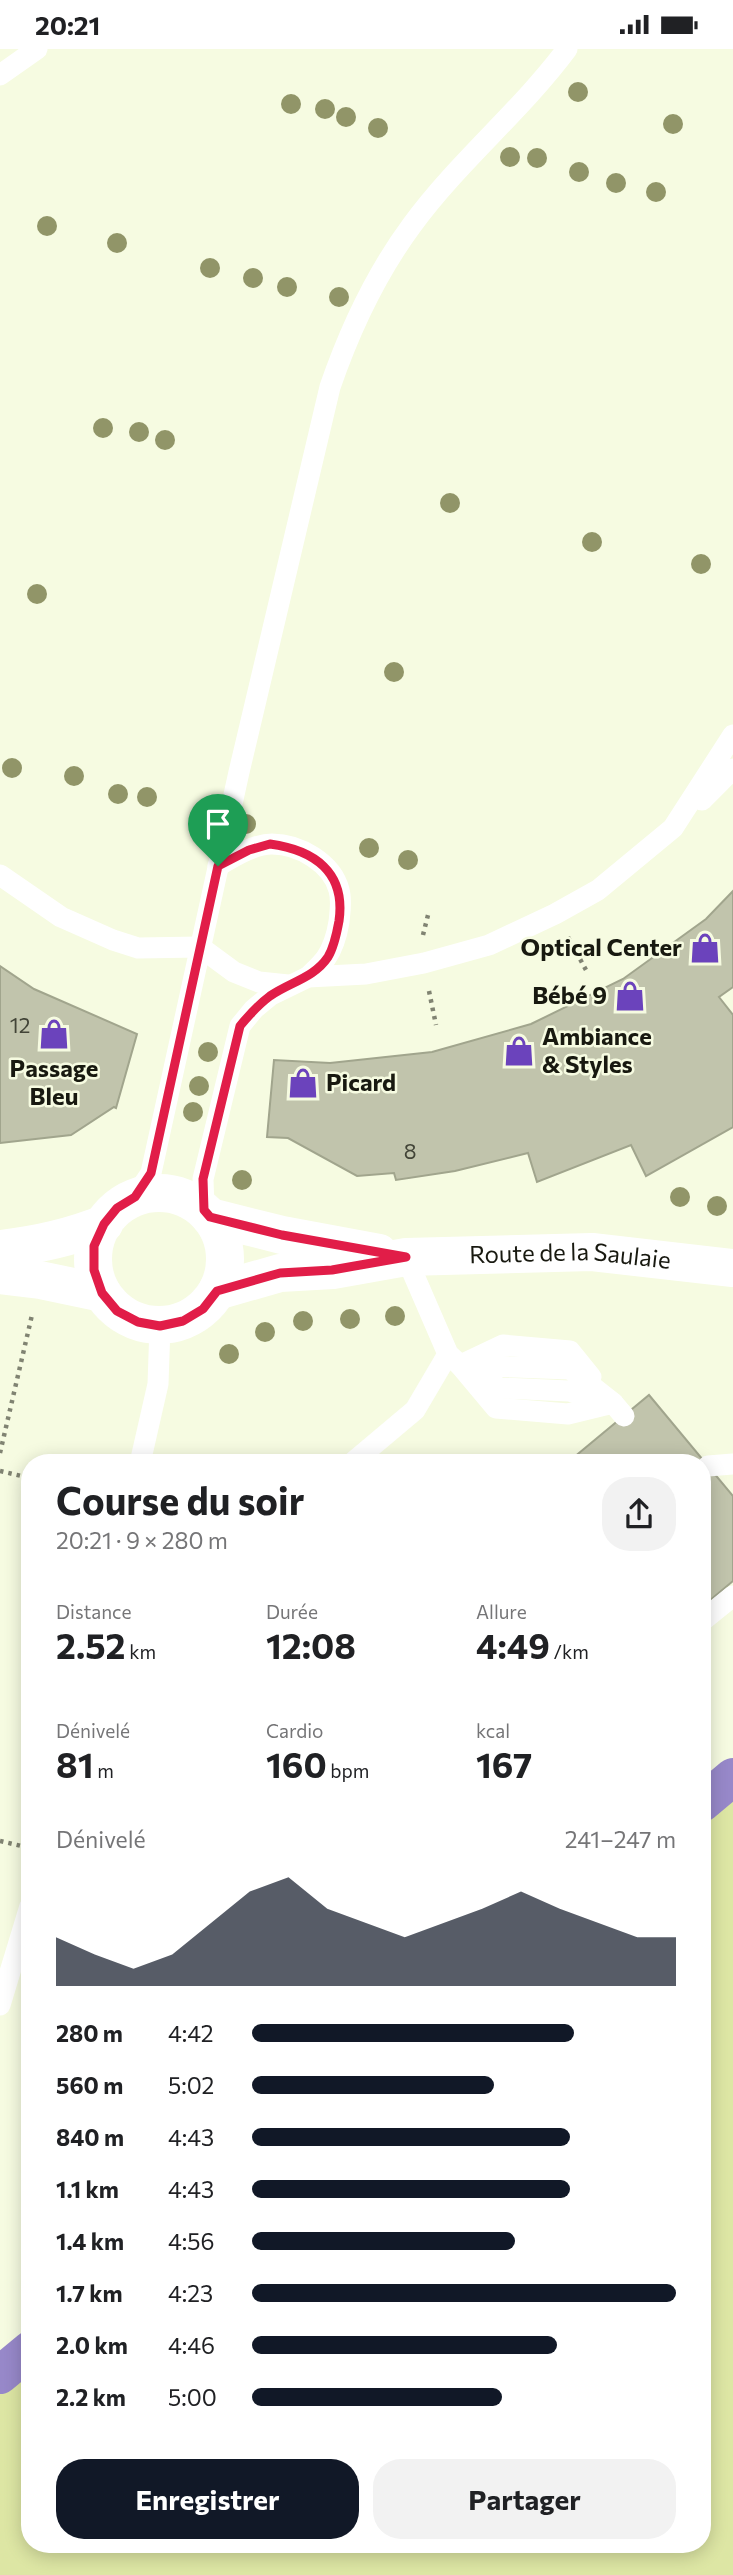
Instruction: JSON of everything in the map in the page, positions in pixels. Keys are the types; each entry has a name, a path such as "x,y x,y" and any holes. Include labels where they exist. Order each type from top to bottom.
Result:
{"highway":[{"path":"711,1795 733,1777"},
{"path":"0,2375 21,2358"}],"street":[{"path":"171,1194 189,1200 207,1213 220,1234 225,1252 224,1272 217,1291 203,1309 183,1321 160,1326 138,1322 117,1311 102,1293 94,1270 94,1246 104,1224 117,1208 135,1197 171,1194"},
{"name":"Route de la Saulaie","path":"207,1213 282,1235 406,1257"},
{"path":"0,1249 70,1238 104,1224"},
{"name":"Route de la Saulaie","path":"217,1291 280,1273 332,1270 406,1257 592,1252 733,1268"},
{"path":"0,1276 40,1280 102,1293"}],"lane":[{"path":"0,75 37,49"},
{"path":"135,1197 151,1173 218,866 330,387 344,346 386,262 413,224 510,117 567,49"},
{"path":"673,828 733,735"},
{"path":"0,875 61,918 113,940 138,948 200,947 234,972 259,982 366,974 424,963 489,945 598,890 673,828 733,769"},
{"path":"207,1213 203,1179 240,1026 254,1009 298,981 328,957 337,933 340,898 339,889 331,875 313,856 293,847 270,844 249,850 218,866"},
{"path":"406,1257 454,1359 496,1408 568,1414 618,1409 570,1370 454,1359"},
{"path":"142,1454 158,1384 160,1326"},
{"path":"363,1454 415,1410 454,1359"},
{"path":"711,1466 733,1464"},
{"path":"711,1614 733,1596"},
{"path":"0,2005 21,1936"}],"path":[{"path":"0,1453 40,1280"},
{"path":"0,1471 21,1476"},
{"path":"0,1841 21,1846"}],"green space":[{"path":"733,1786 733,2575 0,2575 0,2363 21,2346 21,2553 711,2553 711,1803"}],"building":[{"path":"733,891 733,987 719,997 733,1015 733,1127 646,1176 631,1145 537,1182 528,1153 455,1171 396,1180 394,1173 357,1176 288,1138 267,1137 274,1060 330,1063 432,1052 531,1024 623,979 706,919"},
{"path":"0,966 34,989 137,1034 116,1108 71,1135 0,1143"},
{"path":"649,1395 698,1454 578,1454"},
{"path":"711,1470 733,1496 733,1581 711,1599"}],"place":[{"name":"Optical Center","path":"705,948"},
{"name":"Bébé 9","path":"630,996"},
{"name":"Passage Bleu","path":"54,1034"},
{"name":"Ambiance & Styles","path":"519,1051"},
{"name":"Picard","path":"303,1083"}],"route":[{"path":"270,844 293,847 313,856 331,875 339,889 341,907 337,933 328,957 307,977 271,995 254,1009 240,1026 203,1179 204,1210 210,1217 282,1235 406,1257 332,1270 280,1273 253,1280 217,1291 203,1309 183,1321 160,1326 138,1322 117,1311 102,1293 94,1270 94,1246 104,1224 117,1208 135,1197 151,1173 218,866 249,850 270,844"}]}
